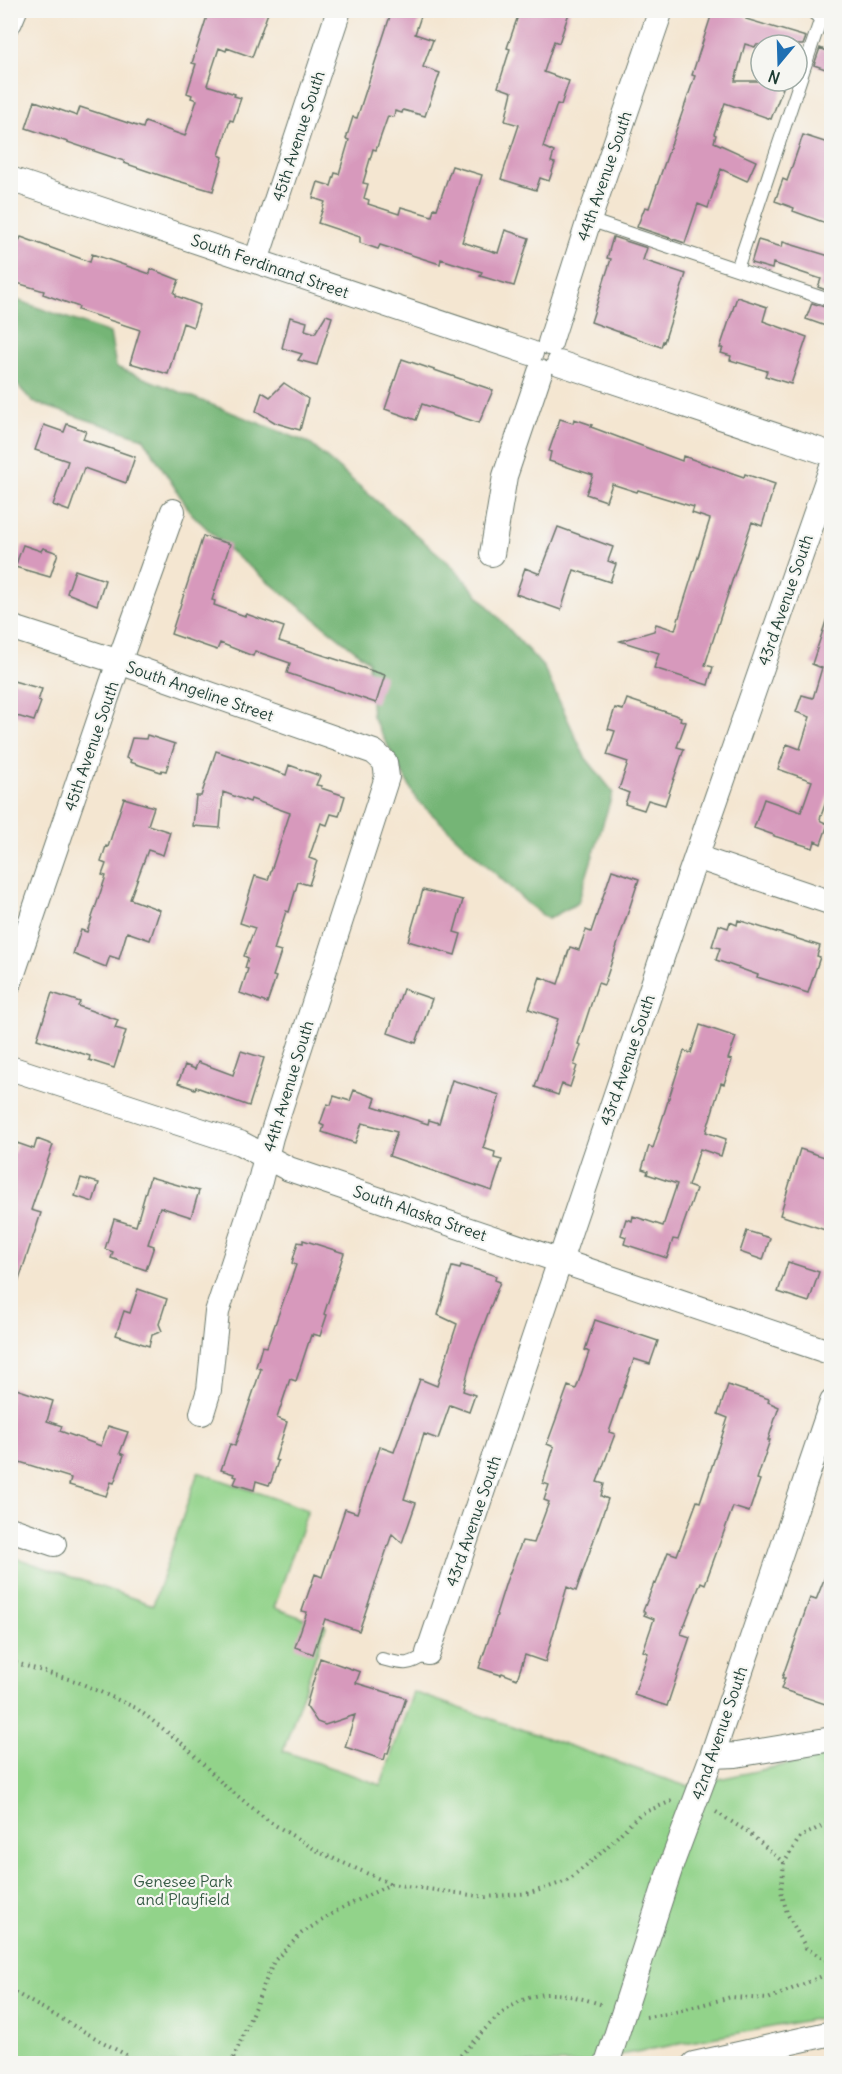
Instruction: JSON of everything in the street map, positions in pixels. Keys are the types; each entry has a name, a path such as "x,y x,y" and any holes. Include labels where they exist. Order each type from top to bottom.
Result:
{"street":[{"path":"10,22 15,10"},
{"name":"45th Avenue South","path":"256,261 339,10"},
{"name":"44th Avenue South","path":"492,554 505,476 661,10"},
{"name":"South Ferdinand Street","path":"10,179 545,358 829,458"},
{"name":"43rd Avenue South","path":"428,1653 829,458"},
{"name":"45th Avenue South","path":"10,982 173,511"},
{"name":"South Angeline Street","path":"10,627 119,662 374,752 385,762"},
{"name":"44th Avenue South","path":"202,1413 209,1390 218,1311 387,777 385,762"},
{"path":"696,857 831,903"},
{"name":"South Alaska Street","path":"10,1068 240,1143 289,1169 831,1353"},
{"name":"42nd Avenue South","path":"607,2064 673,1860 712,1756 831,1402"},
{"path":"10,1529 54,1544"},
{"path":"712,1756 736,1755 831,1740"},
{"path":"694,2064 831,2033"}],"lane":[{"path":"737,269 825,12"},
{"path":"589,220 831,301"},
{"path":"382,1659 405,1665 428,1653"}],"path":[{"path":"10,1661 78,1682 136,1708 184,1744 224,1785 270,1822 321,1853 391,1884 486,1897 530,1893 567,1881 601,1853 640,1814 676,1799"},
{"path":"716,1812 748,1832 784,1863"},
{"path":"831,1821 800,1837 784,1863 782,1891 788,1913 806,1948 831,1964"},
{"path":"231,2064 274,1961 302,1933 338,1910 391,1884"},
{"path":"646,2017 667,2014 731,1997 768,1999 831,1972"},
{"path":"10,1990 142,2064"},
{"path":"452,2064 500,2015 520,2002 540,1995 579,1997 606,2006"}],"green space":[{"path":"11,298 110,333 116,367 309,443 450,564 544,668 585,757 613,792 578,903 548,919 528,904 417,800 372,716 368,661 231,552 191,513 143,438 33,402 11,378"},
{"name":"Genesee Park and Playfield","path":"198,1472 308,1510 274,1608 326,1626 283,1751 381,1785 413,1692 686,1786 831,1755 831,2016 593,2060 592,2063 11,2064 11,1556 153,1605"}],"building":[{"path":"209,10 269,10 252,57 227,48 226,51 219,48 207,85 241,98 233,121 230,120 219,155 223,157 213,191 171,179 26,128 35,101 77,116 80,107 143,128 145,122 185,136 197,100 191,98 192,95 187,93 196,64 192,63"},
{"path":"392,10 423,10 415,34 433,40 423,67 440,73 425,116 403,110 402,113 395,111 394,117 388,116 376,150 373,149 363,183 368,184 364,198 369,200 368,204 399,214 401,207 432,216 434,208 437,209 452,166 482,175 462,242 498,253 505,230 529,238 514,286 480,276 482,272 441,259 440,264 380,245 378,249 360,243 360,237 318,223 325,202 313,198 318,182 331,186 335,173 339,174 353,117 357,118"},
{"path":"520,10 570,10 559,43 554,41 544,72 569,81 561,105 557,104 543,147 554,152 551,162 555,163 549,181 540,178 536,190 501,179 519,125 505,121 512,92 498,87 510,49 507,48"},
{"path":"713,10 730,10 747,16 746,19 793,33 749,33 749,45 745,44 735,81 749,81 749,93 781,93 771,119 725,103 714,134 716,135 714,142 756,161 747,181 721,169 708,208 698,204 685,243 637,227 645,207 649,208 695,76 692,75"},
{"path":"820,48 831,53 831,71 814,65"},
{"path":"803,135 831,144 831,225 793,211 794,208 775,201 783,179 787,181"},
{"path":"21,237 90,262 92,254 150,274 151,269 179,280 174,293 176,296 200,305 193,327 183,323 168,374 130,363 140,330 78,310 79,307 43,294 44,291 10,281 10,247 16,248"},
{"path":"613,237 647,248 643,260 686,274 661,347 591,322 611,259 607,258"},
{"path":"758,240 782,247 783,242 831,255 831,292 818,287 821,279 773,263 772,269 751,263"},
{"path":"737,297 767,307 763,321 807,337 791,384 765,376 767,371 730,360 731,356 721,353 723,348 720,348"},
{"path":"812,303 831,309 831,328 806,319"},
{"path":"326,315 332,317 317,365 298,360 302,354 282,348 290,317 307,322 305,330 315,333"},
{"path":"402,359 493,390 479,423 422,404 416,420 385,409"},
{"path":"284,383 308,399 300,430 276,423 256,411 262,392 270,397"},
{"path":"560,419 573,423 574,419 592,425 591,427 682,461 683,456 744,477 745,474 775,484 762,526 752,522 732,581 705,665 713,667 708,685 654,668 659,653 620,641 654,631 656,624 675,630 710,519 692,513 694,507 612,484 606,501 586,494 593,475 549,461 551,452 549,451"},
{"path":"67,424 86,431 83,439 135,457 126,483 84,468 69,511 53,505 68,461 35,450 44,425 64,432"},
{"path":"558,527 613,547 608,561 616,564 610,582 574,570 561,610 516,594 525,568 540,574"},
{"path":"203,536 230,544 212,600 215,601 214,605 284,627 279,641 385,675 376,703 287,673 290,663 255,651 253,656 220,643 217,650 171,634"},
{"path":"23,545 41,551 43,548 58,553 50,577 15,567"},
{"path":"75,570 105,580 97,605 67,593"},
{"path":"828,615 831,616 831,787 820,819 828,824 821,844 815,841 813,848 754,828 764,799 801,812 812,781 778,769 787,744 800,749 810,717 796,712 802,695 813,698 822,668 812,664"},
{"path":"10,680 42,689 38,701 41,702 34,721 10,714"},
{"path":"627,699 681,717 680,720 686,722 677,747 684,749 665,805 648,800 644,810 625,804 629,793 619,789 628,762 607,755 615,731 608,729 615,708 623,710"},
{"path":"147,735 175,744 166,771 161,772 130,762 131,760 126,758 132,738 146,739"},
{"path":"216,751 286,775 289,765 320,776 316,785 345,796 339,816 331,814 327,825 321,823 309,858 317,861 309,885 298,882 289,912 286,911 274,950 281,952 267,1003 240,993 248,969 245,968 248,958 244,956 255,928 240,923 255,876 268,880 290,813 223,792 220,828 193,826 196,796 201,796"},
{"path":"124,798 154,807 148,825 170,832 163,855 148,850 130,899 160,910 150,940 127,932 119,959 110,956 106,967 73,954 81,930 87,932 106,876 102,875 106,864 101,862"},
{"path":"612,870 639,879 604,985 598,983 578,1044 581,1045 570,1087 562,1084 558,1095 535,1087 558,1019 529,1009 540,977 558,984 570,947 579,950 586,930 591,932"},
{"path":"423,890 463,900 454,932 461,934 455,955 408,941"},
{"path":"738,920 820,946 817,956 820,957 808,993 757,977 758,975 716,960 720,948 712,946 719,925 728,928 730,922 737,925"},
{"path":"403,989 432,999 416,1043 388,1033"},
{"path":"52,993 80,1002 78,1006 118,1020 115,1028 126,1031 114,1068 89,1060 90,1056 37,1039"},
{"path":"700,1025 736,1037 728,1059 732,1060 724,1084 721,1083 706,1132 726,1139 721,1156 700,1149 688,1186 696,1189 678,1240 673,1239 667,1258 624,1244 626,1237 621,1235 626,1219 632,1221 633,1216 663,1226 677,1184 647,1174 648,1171 642,1169 649,1146 653,1148 684,1051 691,1053"},
{"path":"241,1051 264,1058 249,1106 178,1083 185,1065 195,1069 198,1062 233,1075"},
{"path":"452,1080 500,1095 483,1148 495,1152 494,1158 502,1160 492,1191 389,1156 397,1132 362,1123 355,1143 322,1132 324,1126 320,1124 327,1104 331,1105 334,1096 350,1101 354,1090 376,1098 373,1106 428,1124 429,1120 439,1123"},
{"path":"37,1139 53,1145 31,1210 41,1213 14,1295 10,1294 10,1152 14,1153 17,1143 34,1149"},
{"path":"800,1149 831,1159 831,1232 780,1215"},
{"path":"150,1177 199,1191 191,1217 160,1207 148,1244 154,1246 146,1270 111,1258 113,1252 105,1249 114,1219 136,1226"},
{"path":"81,1178 99,1183 93,1202 75,1196"},
{"path":"747,1231 770,1238 763,1260 740,1252"},
{"path":"303,1240 344,1253 324,1314 327,1315 320,1336 311,1335 296,1381 290,1379 277,1418 287,1422 275,1460 278,1461 271,1482 269,1485 256,1481 254,1490 234,1484 237,1477 221,1470 230,1444 235,1446 261,1369 256,1367 262,1346 267,1347 296,1265 292,1263 298,1242 303,1243"},
{"path":"788,1262 819,1272 809,1302 778,1292"},
{"path":"461,1265 496,1276 495,1280 500,1282 473,1353 463,1391 475,1395 469,1412 450,1405 438,1439 424,1434 404,1499 416,1503 402,1543 392,1534 359,1631 325,1619 313,1654 295,1647 307,1612 302,1611 315,1574 322,1577 345,1509 357,1513 380,1447 394,1452 420,1379 437,1386 457,1324 438,1315 452,1267 460,1269"},
{"path":"138,1289 167,1299 159,1324 162,1331 152,1335 149,1346 116,1335 124,1311 130,1313"},
{"path":"595,1320 658,1341 650,1364 634,1359 609,1432 615,1434 597,1482 604,1484 601,1496 608,1499 576,1591 567,1587 545,1662 525,1655 517,1679 479,1668 506,1582 522,1541 534,1543 549,1502 544,1500 549,1485 543,1483 554,1447 547,1444 568,1386 576,1389 589,1352 585,1350"},
{"path":"728,1385 769,1399 768,1402 779,1407 749,1512 733,1507 705,1584 701,1582 681,1634 690,1637 667,1706 634,1695 648,1653 643,1651 654,1619 644,1615 643,1611 668,1552 677,1555 697,1501 700,1502 728,1418 718,1414"},
{"path":"10,1387 53,1401 47,1421 62,1426 60,1431 101,1446 108,1426 128,1432 120,1453 124,1455 114,1483 111,1482 106,1496 69,1485 71,1478 10,1459"},
{"path":"830,1564 831,1706 781,1689 785,1678 782,1678 810,1598 816,1600"},
{"path":"320,1658 360,1672 356,1683 406,1698 384,1760 345,1747 355,1715 325,1725 317,1722 306,1706"}]}
